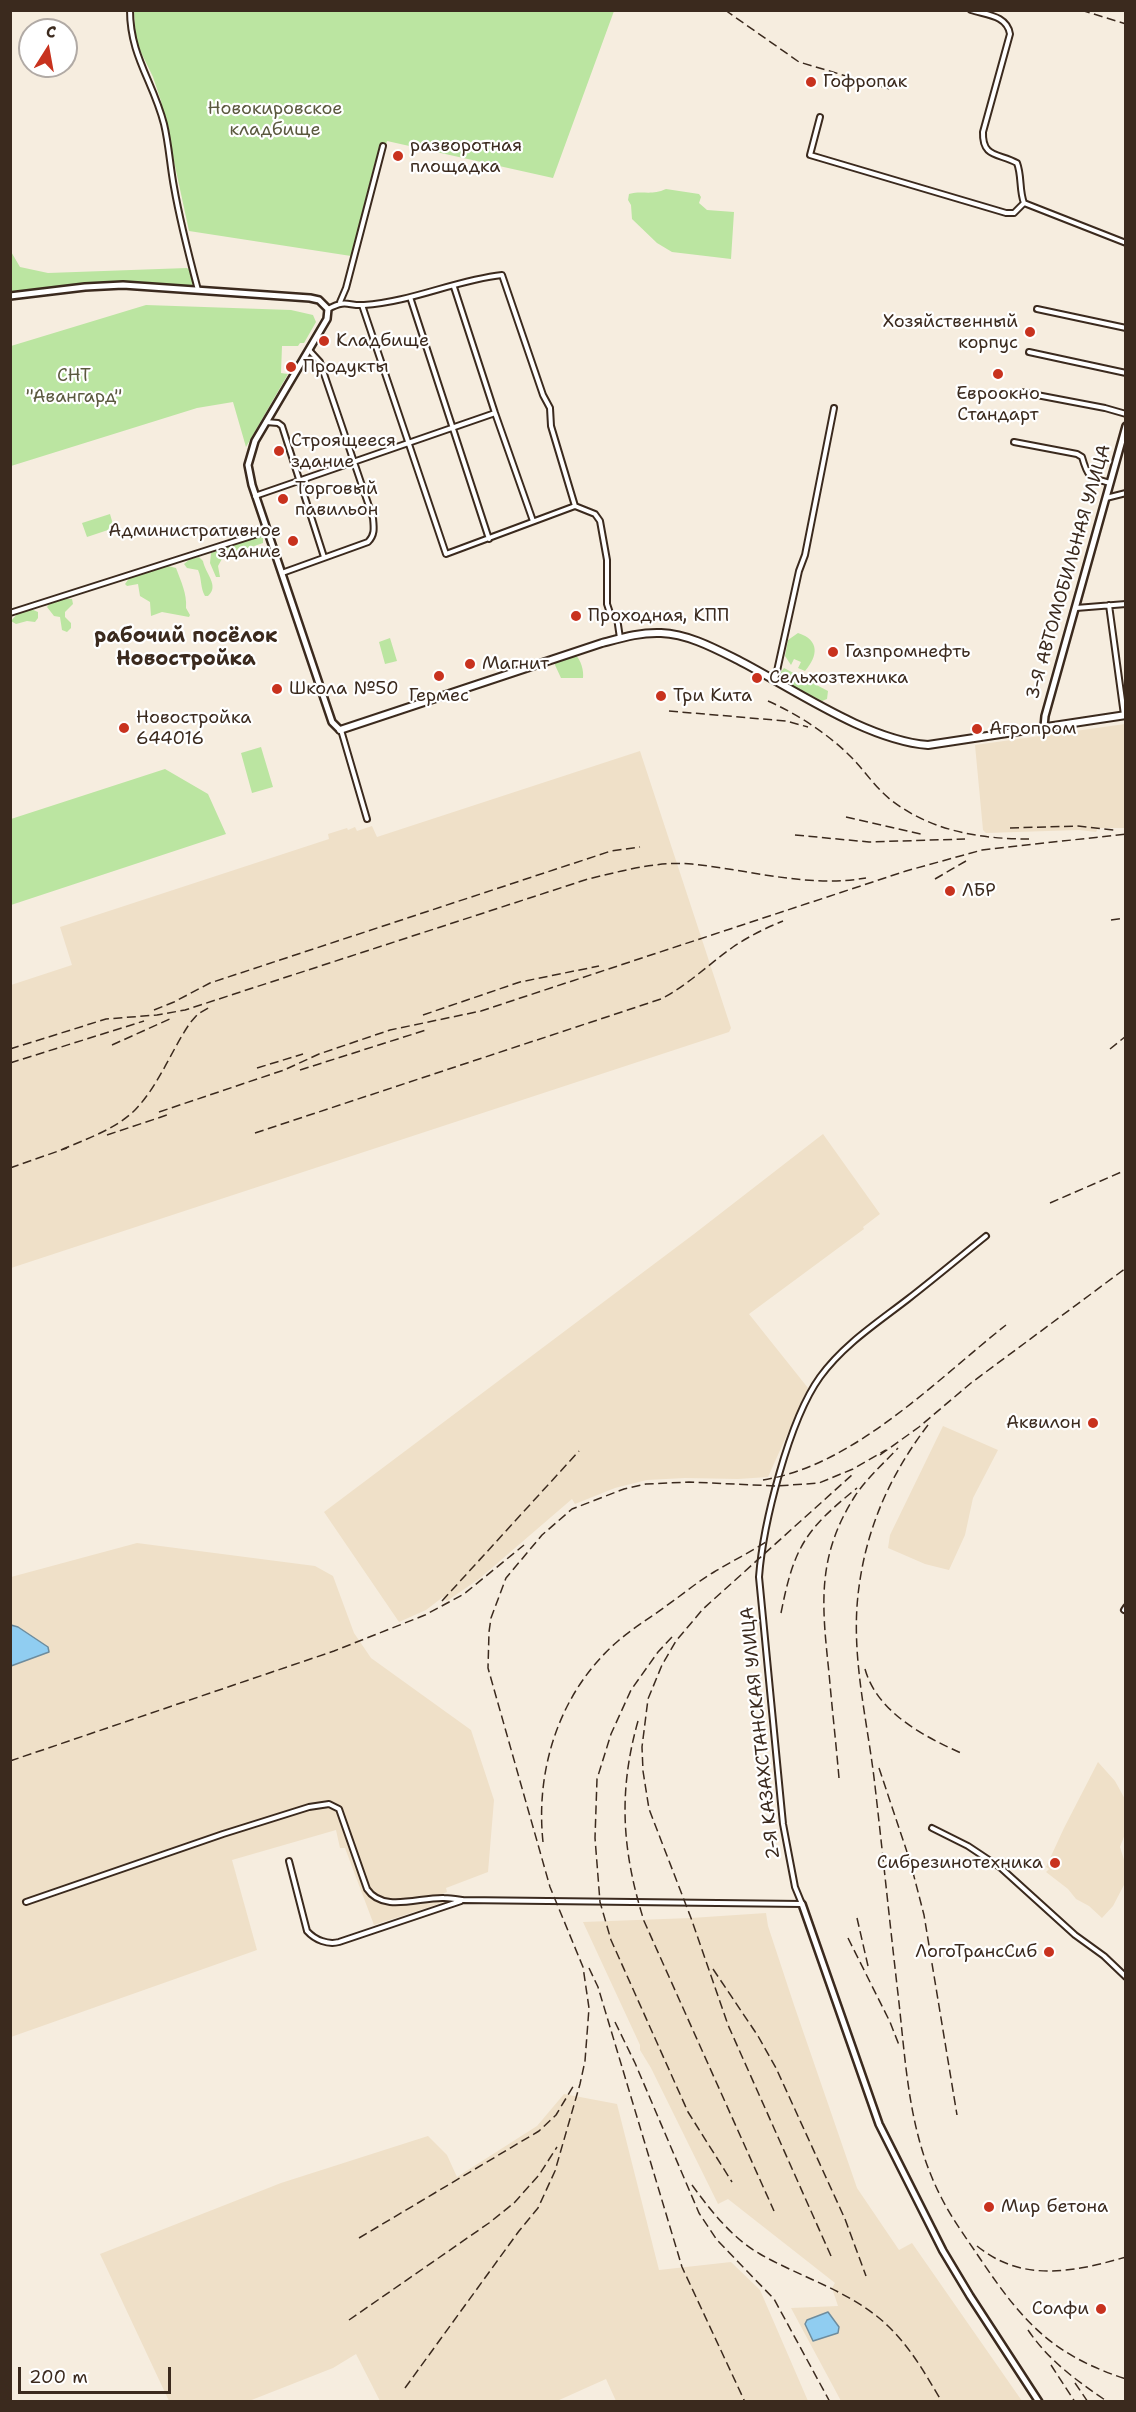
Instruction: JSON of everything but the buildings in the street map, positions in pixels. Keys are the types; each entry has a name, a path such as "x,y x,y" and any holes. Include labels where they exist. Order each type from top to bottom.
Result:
{"main road":[{"path":"340,730 620,638 660,633 687,637 714,648 880,734 910,744 928,745 1125,715"}],"street":[{"path":"130,10 135,48 151,82 164,122 173,185 198,291"},
{"path":"971,10 1004,20 1009,25 1010,34 982,132 982,142 987,151 1017,163 1020,193 1024,203 1125,243"},
{"path":"820,117 810,155 1006,213 1014,213 1024,203"},
{"path":"328,309 340,302 346,288 383,146"},
{"path":"340,302 362,305 410,297 502,275 543,395 550,408 551,426 575,506"},
{"path":"10,296 104,285 310,298 319,300 328,309"},
{"path":"454,286 533,521"},
{"path":"410,297 489,539"},
{"path":"362,305 446,554 575,506 595,514 600,521 607,560 607,604 610,613 617,618 620,638"},
{"path":"328,309 327,319 255,441 248,465 255,496 332,722 340,730 367,819"},
{"path":"1037,309 1125,328"},
{"path":"282,573 368,542 374,531 373,518 320,362 309,350"},
{"path":"1029,352 1125,373"},
{"path":"1021,392 1125,414"},
{"path":"775,680 799,571 805,555 834,408"},
{"path":"255,496 495,413"},
{"path":"266,422 278,423 282,426 324,557"},
{"name":"3-Я АВТОМОБИЛЬНАЯ УЛИЦА","path":"1044,727 1045,716 1124,438 1125,426"},
{"path":"1014,442 1077,454 1082,457 1086,473 1090,477 1110,483"},
{"path":"1106,498 1125,493"},
{"path":"10,613 267,531"},
{"path":"1076,608 1125,604"},
{"path":"1109,605 1125,715"},
{"name":"2-Я КАЗАХСТАНСКАЯ УЛИЦА","path":"986,1236 861,1335 819,1378 794,1432 771,1506 760,1556 759,1577 783,1824 795,1887 879,2124 943,2251 1039,2402"},
{"path":"26,1902 223,1834 309,1807 329,1804 339,1809 362,1878 371,1895 377,1900 395,1902 444,1898 802,1904"},
{"path":"932,1828 968,1846 1001,1869 1075,1935 1104,1956 1125,1977"},
{"path":"289,1861 308,1931 312,1936 328,1943 339,1942 463,1900"}],"shaded area":[{"path":"1125,724 1125,828 1098,828 1096,832 1079,830 986,833 983,830 975,745"},
{"path":"640,751 731,1028 729,1032 11,1268 11,985 72,965 60,927 329,839 328,834 347,828 348,830 355,827 357,831 372,826 377,837"},
{"path":"823,1134 880,1214 863,1227 864,1229 749,1314 808,1388 768,1477 647,1480 615,1488 575,1504 572,1499 479,1579 447,1601 443,1597 426,1610 399,1622 324,1512 694,1234"},
{"path":"943,1426 998,1450 973,1498 965,1535 949,1570 925,1564 888,1548 890,1535"},
{"path":"137,1543 315,1566 333,1576 354,1633 371,1658 471,1730 494,1800 488,1872 446,1888 447,1892 442,1894 445,1902 374,1925 345,1848 340,1848 336,1830 232,1860 257,1950 11,2037 11,1577"},
{"path":"1098,1762 1115,1781 1126,1801 1125,1834 1120,1847 1125,1863 1125,1883 1113,1906 1102,1918 1089,1906 1076,1899 1068,1889 1046,1872 1049,1869 1046,1867 1064,1828"},
{"path":"766,1913 768,1926 794,2005 857,2188 899,2250 912,2243 1022,2401 841,2401 791,2308 838,2306 832,2288 835,2283 728,2199 718,2204 640,2050 640,2045 583,1922"},
{"path":"564,2094 617,2104 659,2270 731,2262 760,2290 808,2401 616,2401 606,2379 557,2401 380,2401 356,2354 333,2368 249,2401 169,2401 100,2254 281,2183 428,2136 447,2155 457,2177 537,2126"}],"green space":[{"name":"Новокировское кладбище","path":"134,11 614,11 553,178 387,141 381,162 375,162 351,256 189,231 161,101 153,77 136,42"},
{"path":"666,189 699,194 701,197 699,203 707,210 734,212 731,259 672,252 657,243 632,219 629,194"},
{"path":"10,250 20,267 48,273 187,268 192,272 193,284 189,288 118,281 11,292"},
{"name":"СНТ \"Авангард\"","path":"146,305 291,310 313,315 316,322 304,343 298,346 282,346 281,373 288,374 246,447 233,402 197,408 11,466 11,346"},
{"path":"110,514 114,528 87,537 82,523"},
{"path":"258,537 263,538 263,543 223,557 218,566 220,577 216,577 210,563 211,553"},
{"path":"199,557 203,561 213,588 208,596 203,593 198,570 187,568 184,564 190,559"},
{"path":"168,566 176,568 185,592 189,617 162,612 151,616 150,602 140,596 138,584 127,586 125,584 130,577"},
{"path":"72,599 73,604 65,612 65,617 71,623 71,628 67,632 62,630 60,617 54,616 47,607 50,603"},
{"path":"31,609 38,612 35,622 27,621 16,624 11,621 18,613"},
{"path":"798,633 810,640 815,649 812,660 805,671 798,668 801,662 794,659 791,665 785,656 788,640"},
{"path":"390,638 397,661 385,664 379,642"},
{"path":"575,655 582,665 583,678 561,678 555,662"},
{"path":"784,668 828,691 827,699 822,701 784,681 780,673"},
{"path":"261,747 273,787 252,793 241,753"},
{"path":"165,769 208,794 226,834 11,905 11,819"}],"water":[{"path":"11,1625 18,1627 48,1647 49,1652 11,1666"},
{"path":"828,2312 839,2327 838,2333 813,2341 805,2324 807,2320"}],"railway":[{"path":"725,10 799,62 890,89"},
{"path":"1081,10 1126,24"},
{"path":"768,701 803,719 824,734 845,751 886,796 906,811 939,826 974,835 1029,839"},
{"path":"669,711 786,721 808,727"},
{"path":"846,817 925,835"},
{"path":"1010,828 1078,826 1114,830"},
{"path":"159,1112 284,1070 319,1054 390,1030 481,1011 906,871 982,850 1126,834"},
{"path":"795,835 869,842 965,839"},
{"path":"154,1010 210,983 611,851 640,847"},
{"path":"935,879 966,861"},
{"path":"10,1049 106,1019 185,1010 588,879 626,870 679,863 801,880 844,881 866,878"},
{"path":"1111,920 1126,918"},
{"path":"255,1133 661,999 739,943 783,921"},
{"path":"423,1015 520,982 599,966"},
{"path":"61,1150 110,1128 135,1110 158,1079 190,1023 198,1014 210,1007"},
{"path":"112,1045 172,1018"},
{"path":"10,1063 144,1021"},
{"path":"300,1070 426,1030"},
{"path":"1110,1049 1126,1036"},
{"path":"257,1068 303,1054"},
{"path":"107,1135 170,1114"},
{"path":"10,1168 67,1148"},
{"path":"1050,1203 1126,1170"},
{"path":"880,1455 919,1427 971,1383 1126,1268"},
{"path":"763,1480 797,1471 830,1457 862,1439 922,1395 1006,1325"},
{"path":"928,1425 902,1464 881,1505 861,1571 856,1619 858,1667 875,1786 906,2072 915,2123 930,2173 945,2205 1011,2301 1026,2319 1059,2347 1100,2370 1126,2379"},
{"path":"839,1778 825,1626 825,1582 828,1561 842,1518 855,1496 898,1448"},
{"path":"405,2388 538,2208 555,2171 585,2061 589,2008 583,1967 550,1887 488,1668 491,1618 506,1578 542,1535 572,1509 624,1489 646,1484 689,1482 777,1486 819,1483 853,1469 886,1450"},
{"path":"442,1601 579,1451"},
{"path":"831,2256 728,2025 691,1918 649,1809 642,1747 648,1699 662,1665 676,1641 703,1609 853,1474"},
{"path":"781,1613 791,1572 804,1541 825,1516 857,1488"},
{"path":"543,1842 543,1786 548,1758 567,1706 581,1683 618,1641 708,1576 769,1540"},
{"path":"10,1761 334,1651 425,1615 464,1594 524,1545"},
{"path":"672,1637 658,1652 631,1690 611,1734 597,1779 595,1838 600,1902 611,1940 688,2112 732,2182"},
{"path":"865,1669 880,1698 903,1721 961,1753"},
{"path":"638,1721 627,1772 625,1821 631,1870 644,1921 774,2211"},
{"path":"879,1768 910,1861 924,1915 957,2115"},
{"path":"857,1918 868,1966"},
{"path":"848,1938 899,2045"},
{"path":"589,1968 598,1987 682,2267 745,2402"},
{"path":"713,1969 758,2036 776,2068 845,2219 866,2276"},
{"path":"615,2022 635,2063 699,2213 717,2240 774,2299 830,2402"},
{"path":"359,2238 539,2131 556,2115 574,2085"},
{"path":"349,2320 489,2223 514,2203 539,2175 557,2147"},
{"path":"692,2185 723,2223 750,2248 859,2304 888,2326 911,2353 942,2402"},
{"path":"977,2246 994,2258 1030,2270 1068,2270 1126,2257"},
{"path":"1028,2330 1054,2361 1108,2402"},
{"path":"1051,2365 1075,2402"},
{"path":"1075,2383 1088,2402"}],"place":[{"name":"Гофропак","path":"811,82"},
{"name":"разворотная площадка","path":"398,156"},
{"name":"Хозяйственный корпус","path":"1030,332"},
{"name":"Кладбище","path":"324,341"},
{"name":"Продукты","path":"291,367"},
{"name":"Евроокно Стандарт","path":"998,374"},
{"name":"Строящееся здание","path":"279,451"},
{"name":"Торговый павильон","path":"283,499"},
{"name":"Административное здание","path":"293,541"},
{"name":"Проходная, КПП","path":"576,616"},
{"name":"Газпромнефть","path":"833,652"},
{"name":"Магнит","path":"470,664"},
{"name":"Гермес","path":"439,676"},
{"name":"Сельхозтехника","path":"757,678"},
{"name":"Школа №50","path":"277,689"},
{"name":"Три Кита","path":"661,696"},
{"name":"Новостройка 644016","path":"124,728"},
{"name":"Агропром","path":"977,729"},
{"name":"ЛБР","path":"950,891"},
{"name":"Аквилон","path":"1093,1423"},
{"name":"Сибрезинотехника","path":"1055,1863"},
{"name":"ЛогоТрансСиб","path":"1049,1952"},
{"name":"Мир бетона","path":"989,2207"},
{"name":"Солфи","path":"1101,2309"}],"district":[{"name":"рабочий посёлок Новостройка","path":"186,648"}]}
